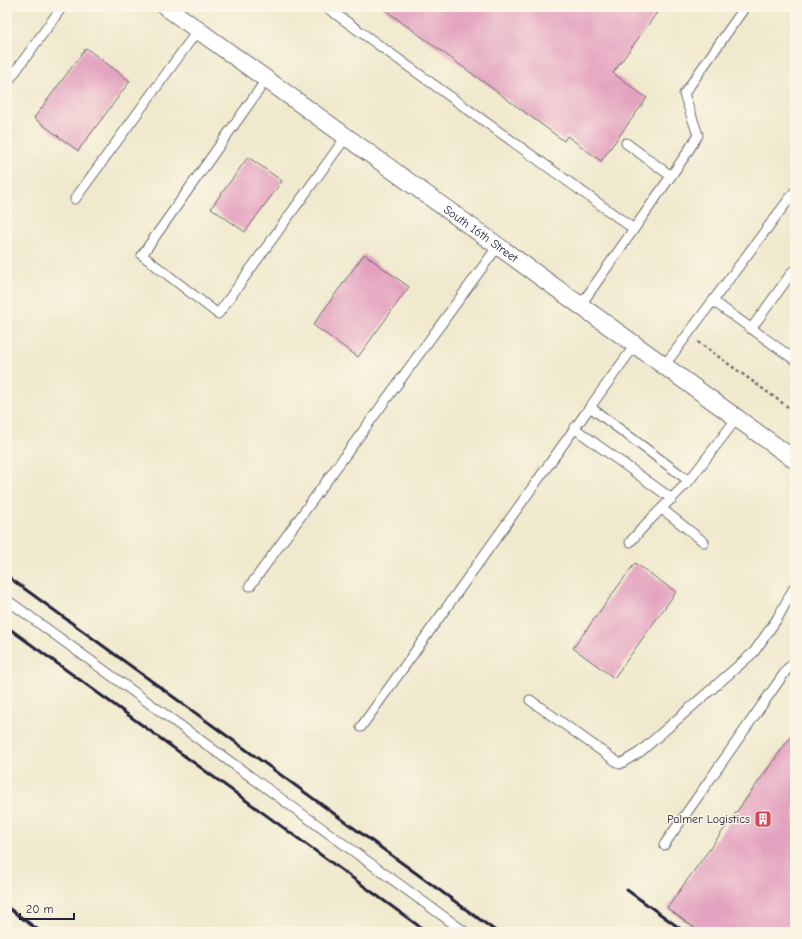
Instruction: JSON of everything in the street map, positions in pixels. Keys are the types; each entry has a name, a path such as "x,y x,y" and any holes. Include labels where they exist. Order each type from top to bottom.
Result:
{"street":[{"name":"South 16th Street","path":"170,8 266,80 795,460"}],"lane":[{"path":"7,83 62,7"},
{"path":"326,7 634,229"},
{"path":"580,306 698,135 684,94 745,7"},
{"path":"75,199 198,30"},
{"path":"266,80 142,255 218,314 346,137"},
{"path":"626,143 671,176"},
{"path":"664,366 688,336 795,191"},
{"path":"250,586 498,246"},
{"path":"751,329 793,270"},
{"path":"713,301 795,360"},
{"path":"361,727 635,345"},
{"path":"590,407 688,481"},
{"path":"630,542 646,523 672,499 688,481 737,418"},
{"path":"574,428 672,499"},
{"path":"662,509 704,542"},
{"path":"530,700 620,764 640,752 754,652 777,619 795,586"},
{"path":"7,600 465,932"},
{"path":"664,845 788,668 795,662"}],"path":[{"path":"688,336 795,412"}],"building":[{"path":"381,7 661,7 613,73 647,98 601,161 567,136 564,141"},
{"path":"86,48 130,81 78,151 34,118"},
{"path":"248,157 282,181 245,232 211,208"},
{"path":"364,254 409,287 358,357 313,325"},
{"path":"635,563 676,592 614,678 573,648"},
{"name":"Palmer Logistics","path":"795,731 795,932 700,932 667,908"}],"railway":[{"path":"7,576 497,932"},
{"path":"7,627 427,932"},
{"path":"627,890 685,932"},
{"path":"7,907 41,932"}],"place":[{"name":"Palmer Logistics","path":"763,819"}]}
